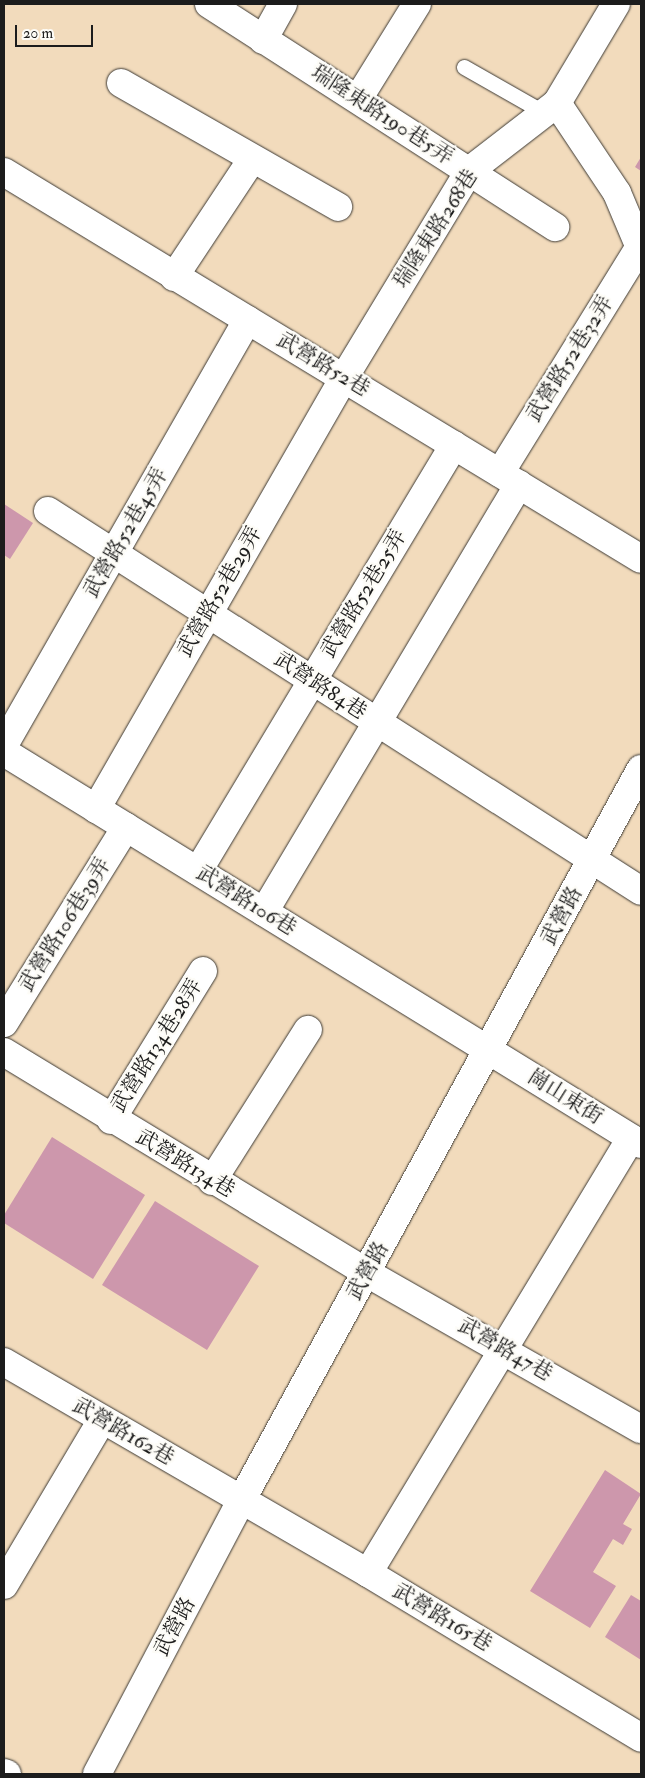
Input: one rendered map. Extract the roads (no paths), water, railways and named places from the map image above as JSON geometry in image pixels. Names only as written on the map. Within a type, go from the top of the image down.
[{"type":"street","name":"瑞隆東路190巷5弄","points":[[209,4],[555,227]]},
{"type":"street","points":[[263,40],[283,4]]},
{"type":"street","points":[[358,99],[417,4]]},
{"type":"street","name":"瑞隆東路268巷","points":[[344,376],[468,171],[551,108],[616,4]]},
{"type":"street","points":[[121,83],[338,207]]},
{"type":"street","points":[[551,108],[613,186],[641,248]]},
{"type":"street","points":[[174,277],[252,159]]},
{"type":"street","name":"武營路52巷","points":[[4,172],[174,277],[344,376],[641,560]]},
{"type":"street","name":"武營路52巷32弄","points":[[264,912],[376,722],[509,479],[641,248]]},
{"type":"street","name":"武營路52巷45弄","points":[[4,745],[115,554],[247,320]]},
{"type":"street","name":"武營路52巷29弄","points":[[96,809],[344,376]]},
{"type":"street","name":"武營路52巷25弄","points":[[198,871],[454,445]]},
{"type":"street","name":"武營路84巷","points":[[48,511],[641,891]]},
{"type":"street","name":"武營路106巷","points":[[4,752],[489,1050]]},
{"type":"street","name":"武營路","points":[[97,1774],[241,1501],[641,769]]},
{"type":"street","name":"武營路106巷39弄","points":[[4,1023],[126,828]]},
{"type":"street","name":"武營路134巷28弄","points":[[111,1120],[203,971]]},
{"type":"street","points":[[212,1181],[308,1030]]},
{"type":"street","name":"崗山東街","points":[[489,1050],[636,1141]]},
{"type":"street","name":"武營路134巷","points":[[4,1052],[111,1120],[367,1273]]},
{"type":"street","points":[[368,1574],[503,1348],[636,1141]]},
{"type":"street","name":"武營路47巷","points":[[367,1273],[503,1348],[641,1429]]},
{"type":"street","name":"武營路162巷","points":[[4,1362],[241,1501]]},
{"type":"street","points":[[4,1585],[102,1420]]},
{"type":"street","name":"武營路165巷","points":[[241,1501],[368,1574],[641,1738]]},
{"type":"lane","points":[[464,66],[551,108]]}]
